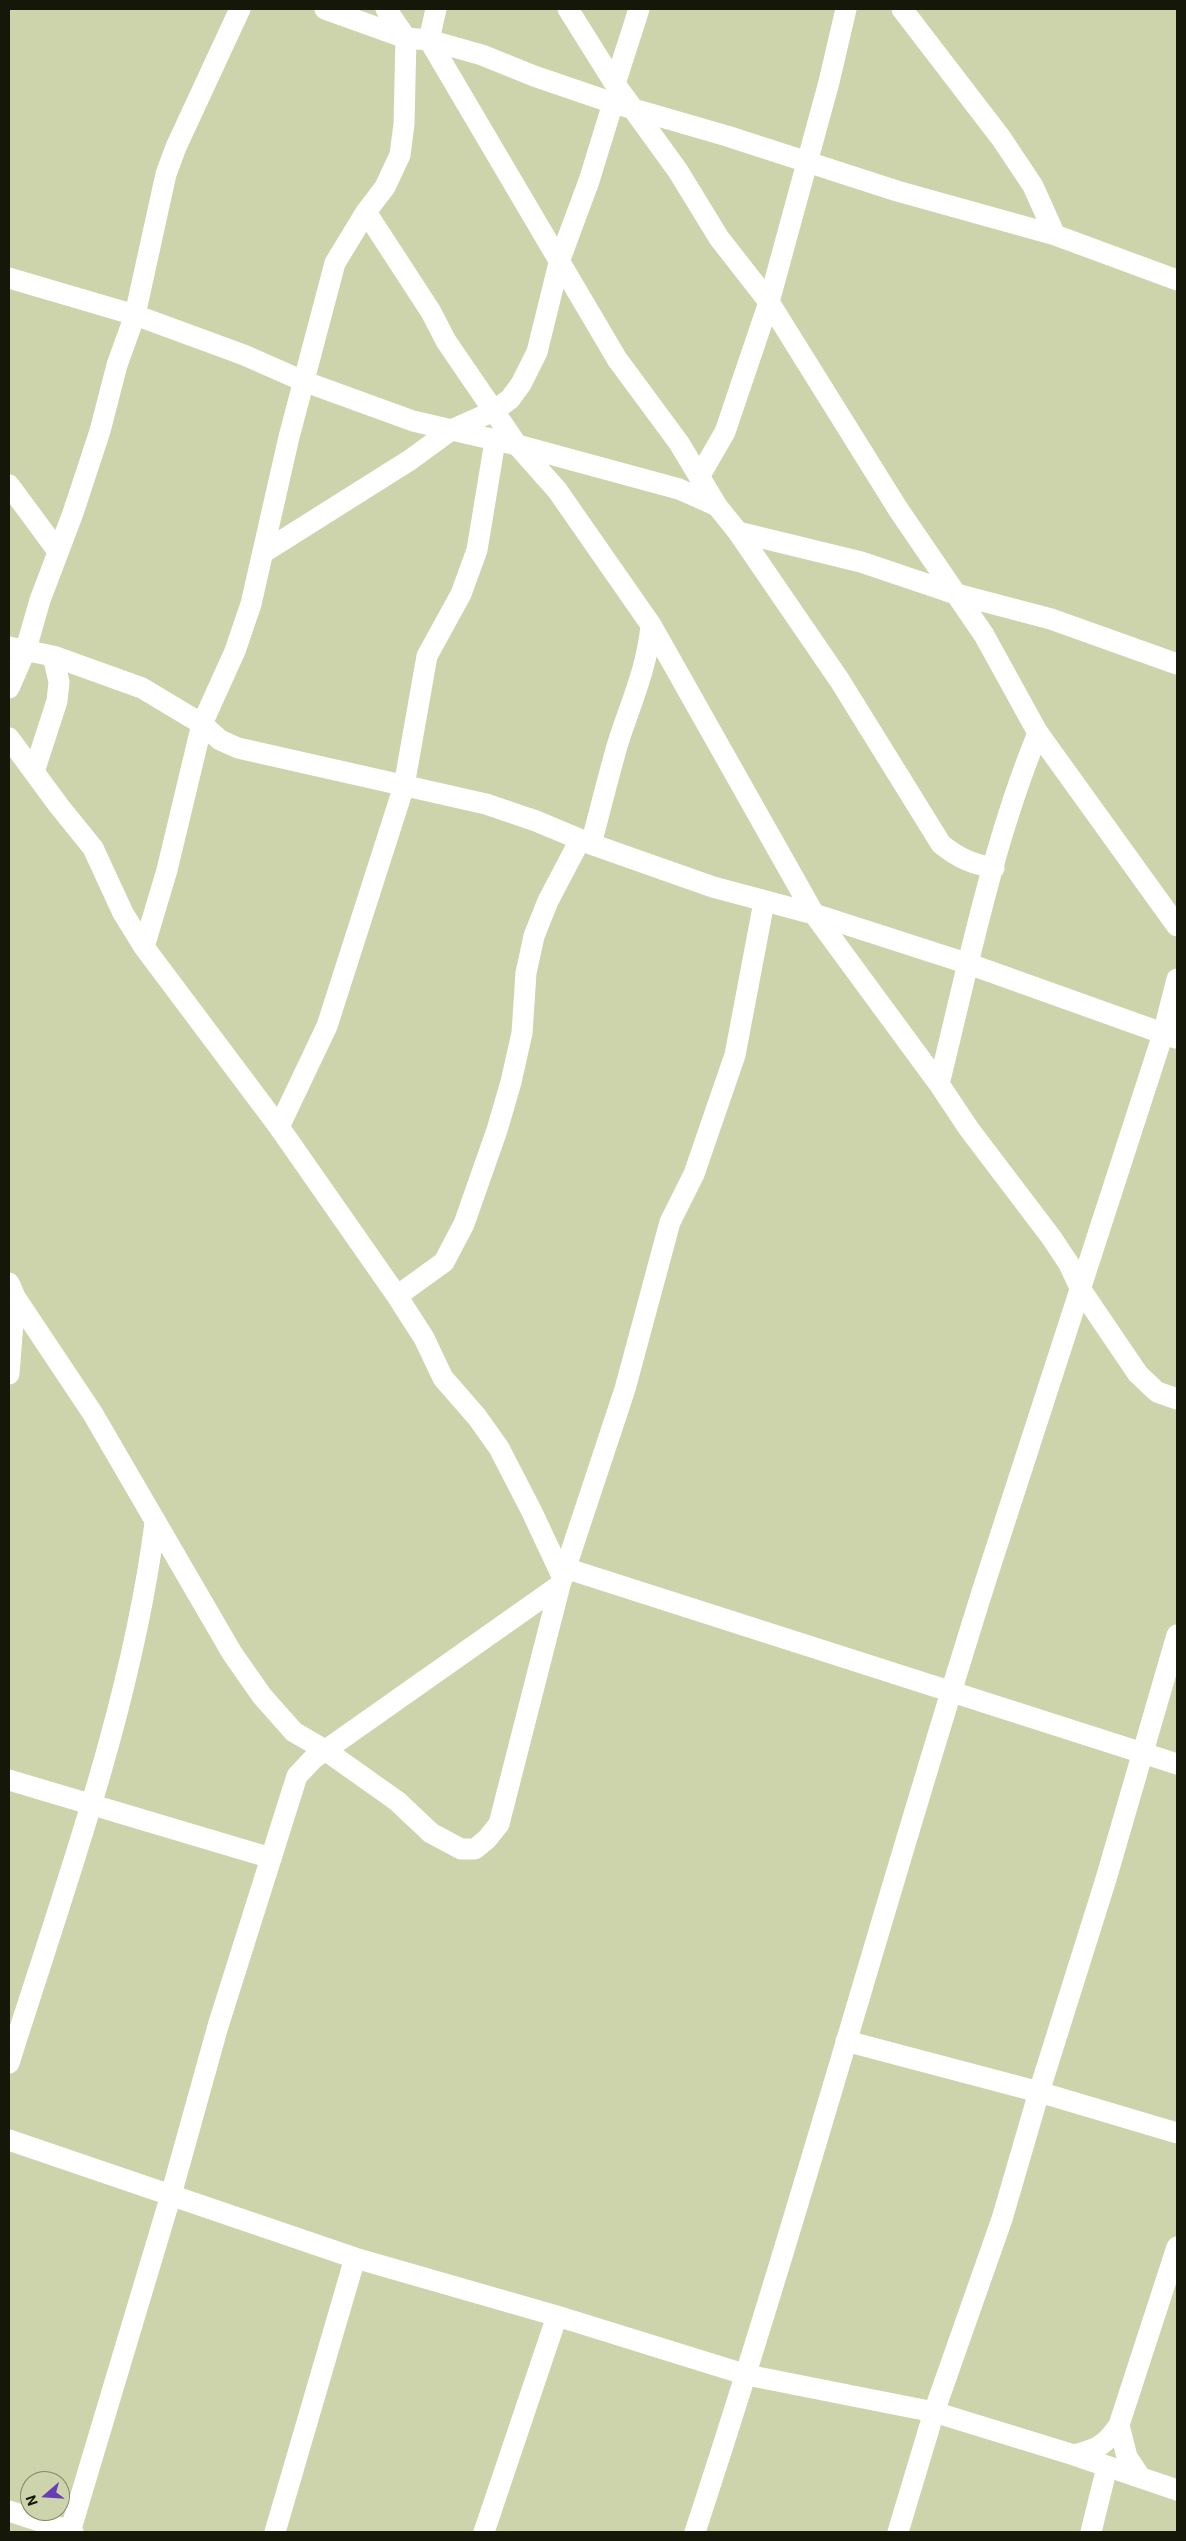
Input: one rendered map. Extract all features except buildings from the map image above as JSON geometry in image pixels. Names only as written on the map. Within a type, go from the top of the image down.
[{"type":"street","points":[[9,688],[17,648],[73,513],[97,440],[117,365],[135,315],[166,174],[176,147],[240,9]]},
{"type":"street","points":[[325,9],[406,38],[430,40],[482,56],[534,76],[614,93]]},
{"type":"street","points":[[144,947],[167,870],[202,724],[235,651],[252,604],[303,381],[335,263],[366,212],[385,187],[400,155],[404,124],[406,38],[386,9]]},
{"type":"street","points":[[436,9],[430,40],[617,359],[679,443],[716,506],[738,532],[766,577],[840,681],[940,844],[972,864],[994,868]]},
{"type":"street","points":[[568,9],[614,93],[634,109],[678,171],[719,238],[769,302],[898,509],[984,635],[1038,733],[1177,926]]},
{"type":"street","points":[[264,552],[394,470],[451,430],[494,411],[515,392],[537,352],[560,259],[589,181],[640,9]]},
{"type":"street","points":[[700,477],[725,432],[769,302],[830,82],[846,9]]},
{"type":"street","points":[[902,9],[1002,138],[1033,186],[1055,235]]},
{"type":"street","points":[[634,109],[896,191],[1055,235],[1177,280]]},
{"type":"street","points":[[366,212],[430,312],[446,341],[517,445],[557,490],[651,625],[814,914],[939,1084],[969,1130],[1051,1237],[1069,1264],[1081,1290],[1142,1380],[1157,1392],[1177,1399]]},
{"type":"street","points":[[9,278],[135,315],[244,355],[303,381],[413,421],[495,442],[517,445],[679,488],[716,506]]},
{"type":"street","points":[[279,1127],[327,1026],[404,786],[427,656],[461,594],[477,550],[495,442]]},
{"type":"street","points":[[9,485],[57,550]]},
{"type":"street","points":[[738,532],[861,562],[956,594],[1051,619],[1177,664]]},
{"type":"street","points":[[397,1296],[444,1262],[464,1224],[497,1130],[511,1082],[522,1033],[526,974],[534,936],[548,901],[585,842],[618,742],[640,684],[649,653],[651,625]]},
{"type":"street","points":[[17,648],[53,656],[142,688],[202,724],[220,740],[238,748],[486,804],[536,820],[585,842],[713,887],[814,914],[969,964],[1170,1036]]},
{"type":"street","points":[[34,772],[57,701],[59,682],[53,656]]},
{"type":"street","points":[[939,1084],[994,868],[1026,762],[1038,733]]},
{"type":"street","points":[[9,738],[93,848],[123,913],[144,947],[279,1127],[397,1296],[424,1338],[443,1378],[477,1417],[500,1448],[562,1577],[952,1693],[1177,1764]]},
{"type":"street","points":[[12,1290],[93,1414],[242,1669],[262,1696],[294,1732],[325,1750],[397,1801],[431,1833],[461,1848],[474,1849],[488,1839],[499,1824],[562,1577],[625,1389],[670,1222],[694,1174],[735,1056],[764,902]]},
{"type":"street","points":[[695,2532],[747,2375],[986,1581],[1081,1290],[1170,1036],[1177,979]]},
{"type":"street","points":[[9,1374],[12,1290]]},
{"type":"street","points":[[9,2064],[122,1700],[148,1574],[155,1523]]},
{"type":"street","points":[[9,2511],[71,2532],[171,2195],[218,2026],[297,1776],[304,1766],[325,1750],[562,1577]]},
{"type":"street","points":[[898,2532],[934,2412],[1002,2219],[1039,2092],[1106,1879],[1177,1635]]},
{"type":"street","points":[[294,1732],[297,1776]]},
{"type":"street","points":[[9,1780],[271,1858]]},
{"type":"street","points":[[846,2041],[1039,2092],[1177,2133]]},
{"type":"street","points":[[9,2140],[355,2258],[557,2316],[747,2375],[934,2412],[1074,2454],[1177,2490]]},
{"type":"street","points":[[1074,2454],[1095,2449],[1109,2440],[1119,2425],[1177,2247]]},
{"type":"street","points":[[276,2532],[355,2258]]},
{"type":"street","points":[[484,2532],[557,2316]]},
{"type":"street","points":[[1119,2425],[1127,2458],[1141,2478]]},
{"type":"street","points":[[1091,2532],[1108,2467]]}]
